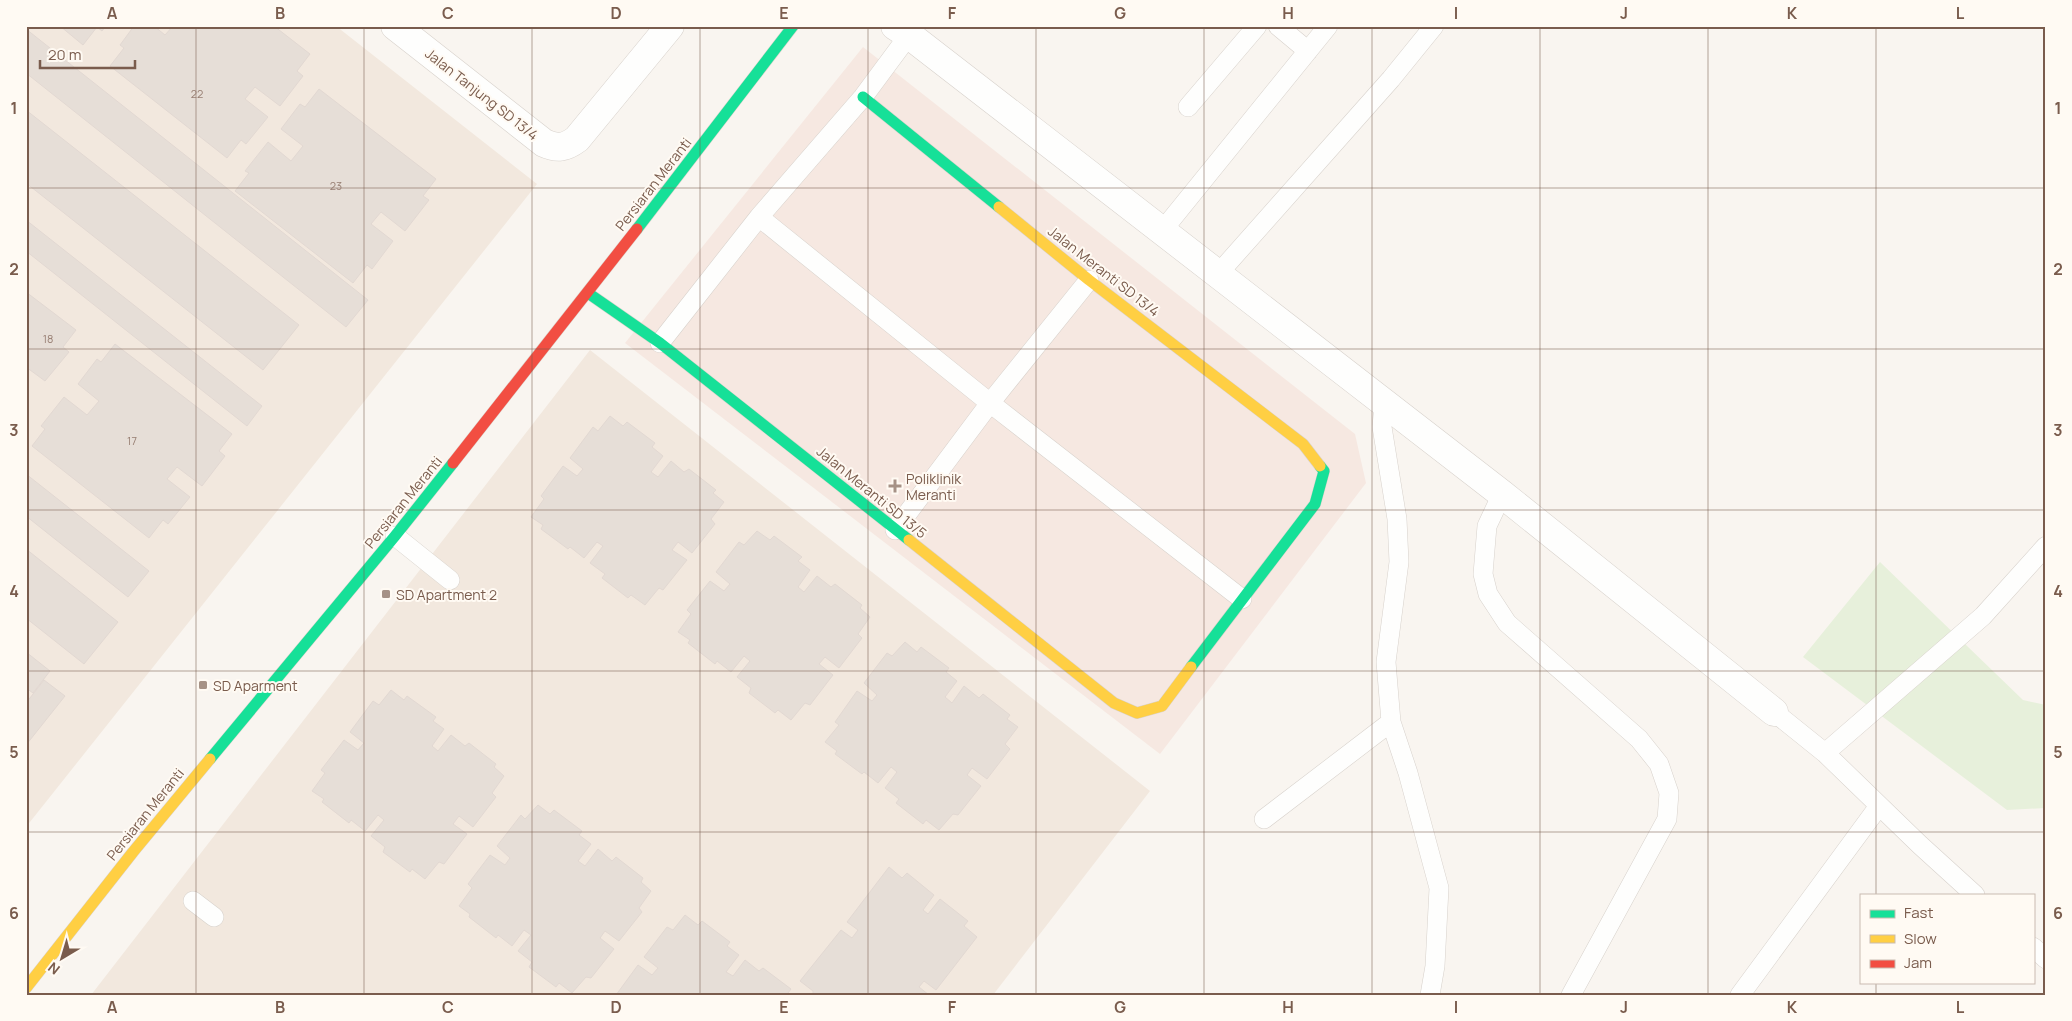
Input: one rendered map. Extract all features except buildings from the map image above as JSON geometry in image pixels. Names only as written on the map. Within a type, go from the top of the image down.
[{"type":"street","name":"Jalan Tanjung SD 13/4","points":[[395,26],[544,143],[561,148],[570,145],[577,139],[670,26]]},
{"type":"street","name":"Persiaran Meranti","points":[[26,988],[133,852],[394,536],[588,293],[793,26]]},
{"type":"street","points":[[902,31],[1502,494],[1774,712]]},
{"type":"street","name":"Jalan Meranti SD 13/4","points":[[863,97],[1089,280],[1303,444],[1324,471],[1315,504],[1242,599]]},
{"type":"street","name":"Jalan Meranti SD 13/5","points":[[588,293],[660,342],[1114,704],[1137,714],[1162,706],[1242,599]]},
{"type":"lane","points":[[1188,107],[1257,26]]},
{"type":"lane","points":[[1278,26],[1308,52]]},
{"type":"lane","points":[[1162,231],[1328,26]]},
{"type":"lane","points":[[1218,274],[1391,79],[1434,26]]},
{"type":"lane","points":[[660,342],[759,217],[863,97],[902,31]]},
{"type":"lane","points":[[759,217],[990,403],[1242,599]]},
{"type":"lane","points":[[895,530],[990,403],[1089,280]]},
{"type":"lane","points":[[1384,402],[1382,427],[1397,519],[1399,562],[1386,662],[1391,722],[1408,773],[1438,888],[1435,966],[1430,995]]},
{"type":"lane","points":[[1502,494],[1487,526],[1483,574],[1488,594],[1507,623],[1639,739],[1658,764],[1669,794],[1667,819],[1571,995]]},
{"type":"lane","points":[[394,536],[450,580]]},
{"type":"lane","points":[[1825,753],[1983,616],[2046,546]]},
{"type":"lane","points":[[1774,712],[1825,753],[1974,894]]},
{"type":"lane","points":[[1264,819],[1391,722]]},
{"type":"lane","points":[[1740,995],[1879,806]]},
{"type":"lane","points":[[194,901],[214,917]]},
{"type":"lane","points":[[2034,948],[2046,959]]},
{"type":"shaded area","points":[[26,26],[336,26],[537,184],[26,827]]},
{"type":"shaded area","points":[[863,47],[1355,434],[1366,483],[1160,754],[625,343]]},
{"type":"shaded area","points":[[590,350],[1150,791],[993,995],[91,995]]},
{"type":"green space","points":[[1880,562],[2023,700],[2046,705],[2046,808],[2007,810],[1803,657]]},
{"type":"traffic: fast","points":[[637,229],[793,26]]},
{"type":"traffic: fast","points":[[863,97],[999,207]]},
{"type":"traffic: fast","points":[[588,293],[660,343],[909,540]]},
{"type":"traffic: fast","points":[[210,759],[453,463]]},
{"type":"traffic: fast","points":[[1191,667],[1315,504],[1324,471],[1320,466]]},
{"type":"traffic: slow","points":[[999,207],[1089,280],[1303,444],[1320,466]]},
{"type":"traffic: slow","points":[[909,540],[1114,703],[1137,713],[1162,706],[1191,667]]},
{"type":"traffic: slow","points":[[26,988],[133,852],[210,759]]},
{"type":"traffic: jam","points":[[453,463],[637,229]]},
{"type":"place","name":"Poliklinik Meranti","points":[[895,486]]},
{"type":"place","name":"SD Apartment 2","points":[[386,594]]},
{"type":"place","name":"SD Aparment","points":[[203,685]]}]
